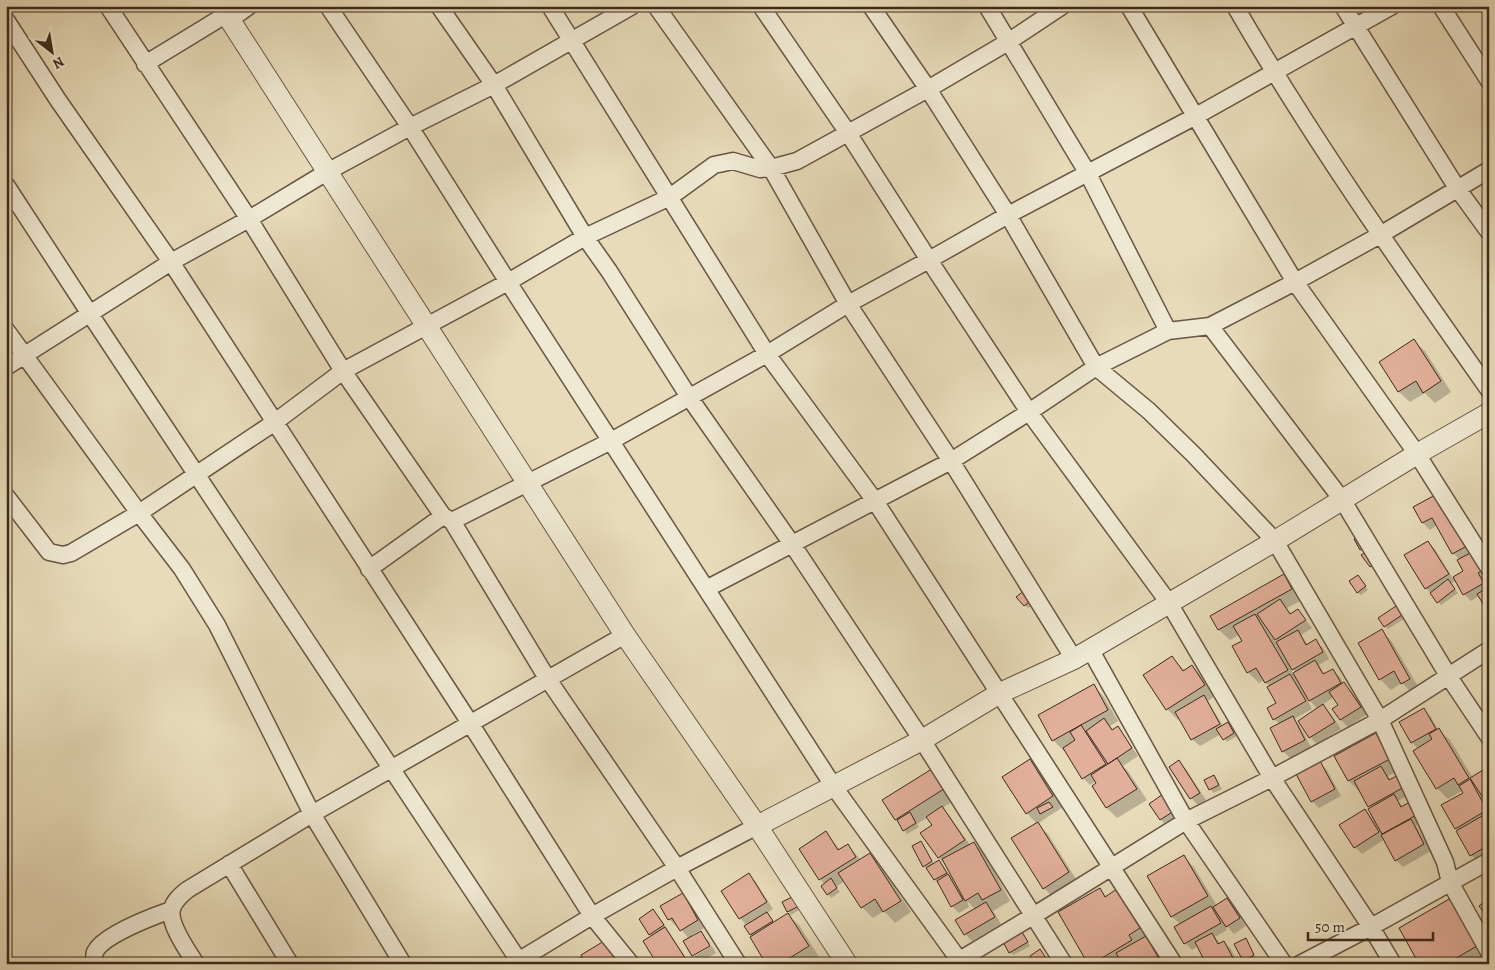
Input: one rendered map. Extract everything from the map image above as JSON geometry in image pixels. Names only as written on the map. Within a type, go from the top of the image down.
[{"type":"street","points":[[108,6],[249,219],[344,371],[448,519],[548,678],[677,868],[738,964]]},
{"type":"street","points":[[145,64],[226,13],[249,6]]},
{"type":"street","points":[[328,6],[410,127],[834,787],[958,962],[1186,821],[1272,778],[1380,720],[1489,650]]},
{"type":"street","points":[[439,6],[494,85],[585,237],[609,270],[689,397],[792,544],[922,740],[1064,964]]},
{"type":"street","points":[[550,6],[768,354],[874,501],[1174,964]]},
{"type":"street","points":[[6,367],[171,262],[249,219],[327,172],[410,127],[494,85],[632,6]]},
{"type":"street","points":[[656,6],[771,168],[848,304],[951,461],[1082,654],[1186,821],[1284,964]]},
{"type":"street","points":[[761,6],[848,133],[1029,412],[1169,603],[1272,778],[1371,927],[1393,964]]},
{"type":"street","points":[[871,6],[928,90],[1008,215],[1096,367],[1149,411],[1188,449],[1274,541],[1380,720],[1445,862],[1450,882],[1489,952]]},
{"type":"street","points":[[987,6],[1087,172],[1168,331]]},
{"type":"street","points":[[6,496],[49,552],[63,555],[84,547],[139,513],[275,422],[344,371],[508,282],[585,237],[670,197],[714,165],[733,161],[760,169],[797,161],[928,90],[1008,42],[1062,6]]},
{"type":"street","points":[[1128,6],[1295,282],[1417,454],[1489,568]]},
{"type":"street","points":[[1235,6],[1273,72],[1380,235],[1489,390]]},
{"type":"street","points":[[1344,6],[1457,188],[1489,232]]},
{"type":"street","points":[[369,569],[448,519],[529,483],[611,441],[768,354],[848,304],[1087,172],[1196,116],[1392,6]]},
{"type":"street","points":[[1441,6],[1489,81]]},
{"type":"street","points":[[226,13],[625,635],[757,826],[847,964]]},
{"type":"street","points":[[6,20],[58,100],[171,262],[470,723],[592,916],[631,964]]},
{"type":"street","points":[[706,589],[951,461],[1096,367],[1168,331],[1210,326],[1380,235],[1489,170]]},
{"type":"street","points":[[6,185],[518,963],[592,916],[677,868],[922,740],[1000,693],[1082,654],[1489,413]]},
{"type":"street","points":[[1210,326],[1343,500],[1449,676],[1489,737]]},
{"type":"street","points":[[6,330],[182,569],[217,625],[312,814],[403,964]]},
{"type":"street","points":[[196,964],[175,930],[171,910],[177,899],[187,890],[312,814],[625,635]]},
{"type":"street","points":[[1300,964],[1489,861]]},
{"type":"street","points":[[229,864],[290,964]]},
{"type":"street","points":[[94,964],[95,952],[104,942],[142,920],[171,910]]},
{"type":"building","points":[[1414,339],[1441,381],[1423,393],[1416,381],[1398,392],[1379,362]]},
{"type":"building","points":[[1437,494],[1467,546],[1452,554],[1432,518],[1422,523],[1413,507]]},
{"type":"building","points":[[1362,534],[1369,546],[1360,550],[1354,539]]},
{"type":"building","points":[[1428,541],[1449,574],[1425,589],[1404,555]]},
{"type":"building","points":[[1370,549],[1379,561],[1370,567],[1361,555]]},
{"type":"building","points":[[1474,551],[1485,569],[1478,573],[1484,583],[1463,595],[1453,577],[1463,571],[1457,560]]},
{"type":"building","points":[[1284,574],[1292,589],[1218,630],[1210,616]]},
{"type":"building","points":[[1358,575],[1366,586],[1357,593],[1349,581]]},
{"type":"building","points":[[1448,579],[1455,589],[1437,603],[1430,593]]},
{"type":"building","points":[[1489,587],[1489,611],[1488,612],[1477,594]]},
{"type":"building","points":[[1025,590],[1033,599],[1024,606],[1016,597]]},
{"type":"building","points":[[1280,599],[1290,614],[1298,609],[1306,620],[1275,640],[1257,614]]},
{"type":"building","points":[[1396,606],[1402,615],[1384,627],[1378,618]]},
{"type":"building","points":[[1255,614],[1288,670],[1265,683],[1256,668],[1247,673],[1232,646],[1242,641],[1233,626]]},
{"type":"building","points":[[1382,629],[1410,679],[1401,684],[1394,671],[1379,680],[1358,643]]},
{"type":"building","points":[[1298,630],[1306,645],[1316,639],[1323,652],[1292,670],[1276,642]]},
{"type":"building","points":[[1172,656],[1183,671],[1192,665],[1205,685],[1166,710],[1143,675]]},
{"type":"building","points":[[1315,660],[1323,674],[1333,669],[1341,683],[1309,701],[1293,673]]},
{"type":"building","points":[[1290,674],[1306,701],[1273,720],[1267,708],[1276,703],[1267,687]]},
{"type":"building","points":[[1344,682],[1361,707],[1340,720],[1332,709],[1338,705],[1329,692]]},
{"type":"building","points":[[1094,684],[1108,710],[1052,741],[1038,715]]},
{"type":"building","points":[[1204,695],[1220,724],[1191,740],[1175,712]]},
{"type":"building","points":[[1323,704],[1335,722],[1309,738],[1298,721]]},
{"type":"building","points":[[1424,708],[1436,729],[1411,743],[1399,722]]},
{"type":"building","points":[[1293,716],[1305,740],[1282,752],[1270,728]]},
{"type":"building","points":[[1104,718],[1112,730],[1118,726],[1132,748],[1108,764],[1086,731]]},
{"type":"building","points":[[1228,722],[1234,733],[1223,740],[1216,729]]},
{"type":"building","points":[[1081,725],[1106,764],[1082,779],[1063,748],[1075,740],[1070,732]]},
{"type":"building","points":[[1439,728],[1469,778],[1458,785],[1454,778],[1436,789],[1413,751],[1432,739],[1429,734]]},
{"type":"building","points":[[1376,733],[1390,759],[1348,781],[1334,756]]},
{"type":"building","points":[[1117,758],[1137,789],[1106,808],[1092,786],[1096,783],[1091,775]]},
{"type":"building","points":[[1030,759],[1053,796],[1026,814],[1002,777]]},
{"type":"building","points":[[1179,760],[1200,793],[1190,799],[1169,767]]},
{"type":"building","points":[[1320,761],[1335,789],[1311,802],[1296,774]]},
{"type":"building","points":[[1381,766],[1389,780],[1400,774],[1406,786],[1368,807],[1354,781]]},
{"type":"building","points":[[935,767],[947,787],[895,820],[882,800]]},
{"type":"building","points":[[1483,770],[1487,776],[1489,774],[1489,800],[1486,802],[1470,778]]},
{"type":"building","points":[[1214,775],[1219,785],[1209,790],[1204,780]]},
{"type":"building","points":[[1470,779],[1487,810],[1455,829],[1441,805],[1463,793],[1459,786]]},
{"type":"building","points":[[1163,794],[1174,811],[1160,820],[1149,804]]},
{"type":"building","points":[[1394,794],[1401,807],[1413,800],[1420,813],[1382,834],[1368,809]]},
{"type":"building","points":[[1049,802],[1053,807],[1040,814],[1037,808]]},
{"type":"building","points":[[942,806],[965,840],[938,858],[920,833],[932,825],[926,817]]},
{"type":"building","points":[[1365,809],[1379,832],[1354,848],[1339,825]]},
{"type":"building","points":[[910,812],[916,823],[903,831],[897,820]]},
{"type":"building","points":[[1489,812],[1489,845],[1470,856],[1456,831]]},
{"type":"building","points":[[1411,819],[1424,844],[1395,861],[1381,835]]},
{"type":"building","points":[[1038,822],[1069,872],[1043,889],[1011,838]]},
{"type":"building","points":[[826,831],[838,850],[848,844],[856,857],[819,880],[799,849]]},
{"type":"building","points":[[921,841],[932,861],[923,867],[912,846]]},
{"type":"building","points":[[974,842],[1001,890],[982,900],[978,893],[965,901],[942,859]]},
{"type":"building","points":[[870,853],[901,901],[883,912],[875,899],[861,908],[838,873]]},
{"type":"building","points":[[1184,855],[1208,896],[1171,917],[1147,876]]},
{"type":"building","points":[[939,860],[947,873],[934,880],[926,868]]},
{"type":"building","points":[[749,873],[767,902],[739,919],[721,891]]},
{"type":"building","points":[[948,874],[963,900],[951,907],[937,881]]},
{"type":"building","points":[[831,878],[837,888],[827,895],[821,886]]},
{"type":"building","points":[[1100,888],[1105,897],[1117,889],[1140,928],[1129,935],[1132,940],[1092,964],[1088,964],[1058,912]]},
{"type":"building","points":[[683,893],[698,920],[680,931],[672,918],[668,920],[660,906]]},
{"type":"building","points":[[794,896],[799,906],[787,912],[782,902]]},
{"type":"building","points":[[1227,898],[1240,918],[1226,927],[1213,907]]},
{"type":"building","points":[[1451,898],[1477,946],[1446,964],[1419,964],[1399,928]]},
{"type":"building","points":[[1489,899],[1489,918],[1488,918],[1479,906]]},
{"type":"building","points":[[986,902],[995,917],[964,935],[955,920]]},
{"type":"building","points":[[1211,906],[1221,923],[1184,944],[1174,927]]},
{"type":"building","points":[[653,909],[664,925],[649,935],[639,919]]},
{"type":"building","points":[[767,912],[773,921],[750,935],[744,926]]},
{"type":"building","points":[[788,913],[809,946],[780,964],[766,964],[750,937]]},
{"type":"building","points":[[665,927],[687,961],[683,964],[657,964],[643,941]]},
{"type":"building","points":[[701,931],[710,946],[692,956],[683,941]]},
{"type":"building","points":[[1022,932],[1028,942],[1009,953],[1003,942]]},
{"type":"building","points":[[1212,933],[1218,944],[1224,941],[1236,964],[1206,964],[1195,942]]},
{"type":"building","points":[[1146,936],[1159,959],[1150,964],[1122,964],[1116,953]]},
{"type":"building","points":[[609,938],[626,964],[587,964],[581,955]]},
{"type":"building","points":[[1246,938],[1254,955],[1243,961],[1234,944]]},
{"type":"building","points":[[1040,949],[1050,964],[1035,964],[1030,956]]},
{"type":"building","points":[[581,957],[585,964],[569,964]]},
{"type":"building","points":[[1025,958],[1028,964],[1014,964]]},
{"type":"building","points":[[1485,958],[1488,964],[1476,964]]},
{"type":"building","points":[[1466,959],[1469,964],[1458,964]]}]
